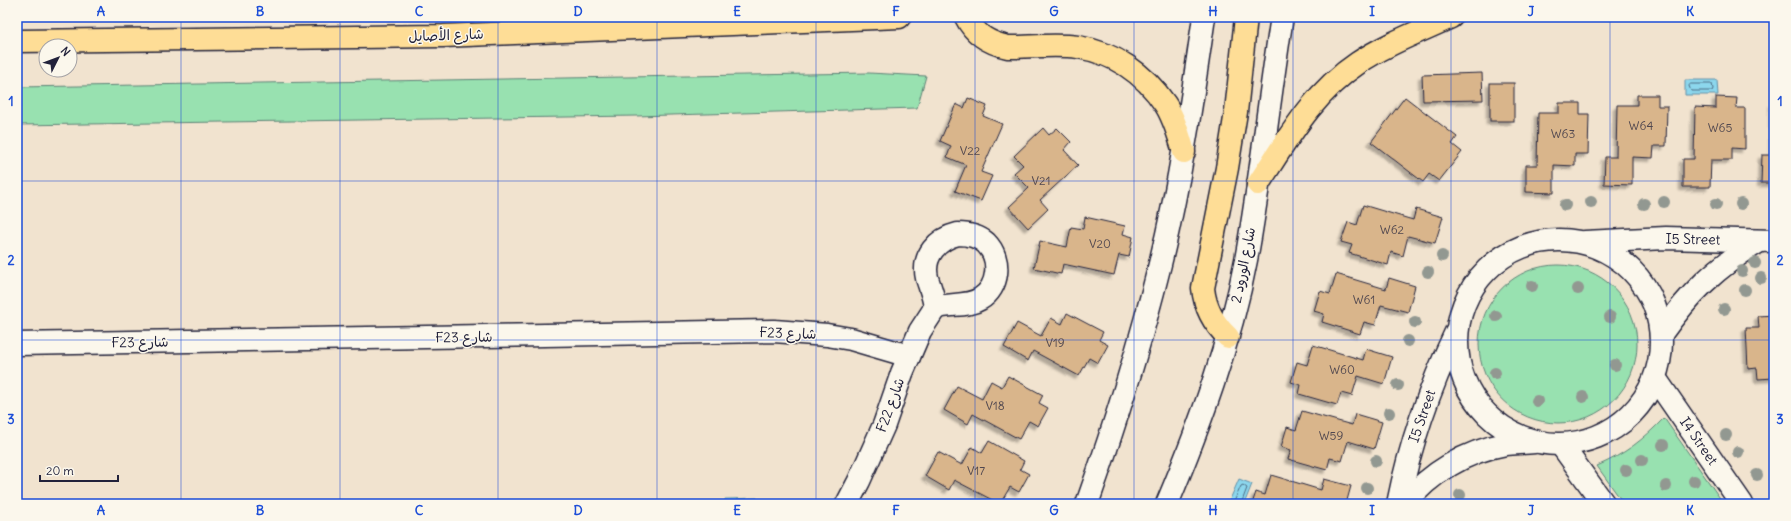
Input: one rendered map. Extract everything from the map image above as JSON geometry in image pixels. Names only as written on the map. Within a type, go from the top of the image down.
[{"type":"main road","name":"شارع الأصايل","points":[[17,41],[443,36],[734,20],[899,17]]},
{"type":"main road","points":[[966,17],[977,34],[997,45],[1008,47],[1077,47],[1105,54],[1130,66],[1144,78],[1165,104],[1176,127],[1184,152]]},
{"type":"main road","points":[[1228,337],[1213,320],[1204,299],[1203,288],[1227,168],[1236,112],[1246,17]]},
{"type":"main road","points":[[1258,184],[1296,126],[1314,102],[1335,81],[1359,62],[1451,17]]},
{"type":"street","points":[[1088,504],[1125,394],[1161,263],[1184,152],[1204,17]]},
{"type":"street","name":"شارع الورود 2","points":[[1167,504],[1206,408],[1228,337],[1246,260],[1282,17]]},
{"type":"street","name":"I5 Street","points":[[1579,242],[1666,238],[1766,241]]},
{"type":"street","points":[[1405,504],[1413,494],[1433,476],[1455,462],[1480,451],[1506,444],[1534,442],[1562,446],[1589,440],[1611,431],[1630,417],[1644,399],[1655,378],[1661,349],[1661,334],[1655,308],[1643,285],[1626,265],[1604,251],[1579,242],[1555,240],[1531,244],[1509,253],[1489,267],[1473,286],[1462,307],[1457,331],[1460,368],[1475,401],[1501,426],[1534,442]]},
{"type":"street","name":"I5 Street","points":[[1661,334],[1679,308],[1722,266],[1766,241]]},
{"type":"street","name":"F22 شارع","points":[[847,504],[884,425],[909,356],[920,331],[935,308]]},
{"type":"street","name":"I5 Street","points":[[1398,504],[1410,449],[1431,387],[1457,331]]},
{"type":"street","name":"F23 شارع","points":[[17,344],[774,332],[827,335],[851,339],[909,356]]},
{"type":"street","name":"I4 Street","points":[[1655,378],[1742,504]]},
{"type":"street","points":[[1562,446],[1604,504]]},
{"type":"green space","points":[[869,73],[926,76],[917,108],[636,116],[17,125],[17,87]]},
{"type":"green space","points":[[1550,265],[1566,265],[1581,268],[1595,274],[1614,288],[1624,300],[1634,321],[1637,344],[1634,367],[1624,388],[1614,400],[1602,410],[1581,420],[1566,423],[1550,423],[1535,420],[1514,410],[1502,400],[1492,388],[1482,367],[1479,352],[1479,336],[1482,321],[1492,300],[1502,288],[1514,278],[1535,268]]},
{"type":"green space","points":[[1664,418],[1724,504],[1624,504],[1597,466],[1616,457],[1633,446]]},
{"type":"water","points":[[1685,80],[1717,80],[1718,95],[1685,95]]},
{"type":"water","points":[[1239,479],[1252,484],[1244,504],[1228,504]]},
{"type":"water","points":[[757,498],[757,504],[725,504],[725,499]]},
{"type":"building","points":[[1482,73],[1483,100],[1423,101],[1422,75]]},
{"type":"building","points":[[1490,83],[1514,83],[1514,121],[1490,121]]},
{"type":"building","points":[[1637,95],[1658,95],[1658,106],[1667,106],[1666,146],[1654,146],[1653,158],[1632,157],[1632,185],[1604,184],[1605,157],[1616,157],[1617,105],[1637,105]]},
{"type":"building","points":[[1405,97],[1457,137],[1452,144],[1462,152],[1439,181],[1429,174],[1423,182],[1371,142]]},
{"type":"building","points":[[1716,97],[1737,98],[1736,108],[1745,108],[1745,149],[1732,148],[1732,160],[1711,160],[1710,187],[1683,187],[1683,159],[1694,159],[1695,107],[1716,108]]},
{"type":"building","points":[[968,98],[987,106],[983,116],[1002,124],[981,172],[992,176],[981,201],[955,191],[966,165],[947,157],[951,146],[940,141],[956,104],[964,108]]},
{"type":"building","points":[[1559,103],[1580,103],[1580,114],[1589,114],[1588,154],[1575,154],[1575,166],[1554,165],[1554,193],[1526,192],[1526,165],[1537,165],[1538,113],[1559,113]]},
{"type":"building","points":[[1773,103],[1774,183],[1761,183],[1762,155],[1773,155]]},
{"type":"building","points":[[1043,128],[1049,135],[1057,128],[1071,142],[1064,150],[1078,165],[1040,200],[1048,209],[1028,228],[1009,207],[1029,188],[1014,173],[1023,165],[1014,156]]},
{"type":"building","points":[[1363,205],[1413,220],[1416,209],[1443,217],[1435,243],[1408,236],[1403,256],[1391,252],[1388,265],[1349,253],[1352,245],[1341,242],[1348,222],[1357,225]]},
{"type":"building","points":[[1085,217],[1125,226],[1123,234],[1133,237],[1129,257],[1119,255],[1114,275],[1063,264],[1061,274],[1034,268],[1040,241],[1067,247],[1071,227],[1083,229]]},
{"type":"building","points":[[1336,274],[1386,289],[1389,278],[1415,286],[1408,312],[1381,305],[1375,325],[1364,322],[1360,334],[1322,322],[1324,314],[1314,311],[1320,291],[1330,294]]},
{"type":"building","points":[[1067,313],[1103,332],[1099,340],[1108,345],[1098,363],[1089,358],[1079,376],[1033,351],[1028,361],[1004,347],[1017,323],[1041,336],[1051,318],[1062,324]]},
{"type":"building","points":[[1774,315],[1774,378],[1758,379],[1757,368],[1748,369],[1746,328],[1759,328],[1758,316]]},
{"type":"building","points":[[1313,345],[1363,360],[1366,349],[1392,357],[1384,384],[1358,376],[1352,396],[1341,393],[1337,405],[1299,394],[1301,385],[1291,382],[1297,362],[1307,365]]},
{"type":"building","points":[[1008,376],[1043,395],[1039,403],[1048,408],[1038,426],[1029,421],[1019,439],[973,414],[968,424],[944,410],[957,386],[982,399],[991,381],[1002,387]]},
{"type":"building","points":[[1302,411],[1352,425],[1355,414],[1382,422],[1374,449],[1348,441],[1342,461],[1330,458],[1327,470],[1288,459],[1291,450],[1281,447],[1287,427],[1296,430]]},
{"type":"building","points":[[989,441],[1024,461],[1020,469],[1029,474],[1019,492],[1010,487],[1000,504],[954,480],[949,490],[925,476],[938,452],[962,465],[972,447],[982,453]]},
{"type":"building","points":[[1271,475],[1321,490],[1324,479],[1351,486],[1346,504],[1252,504],[1256,492],[1265,495]]}]
